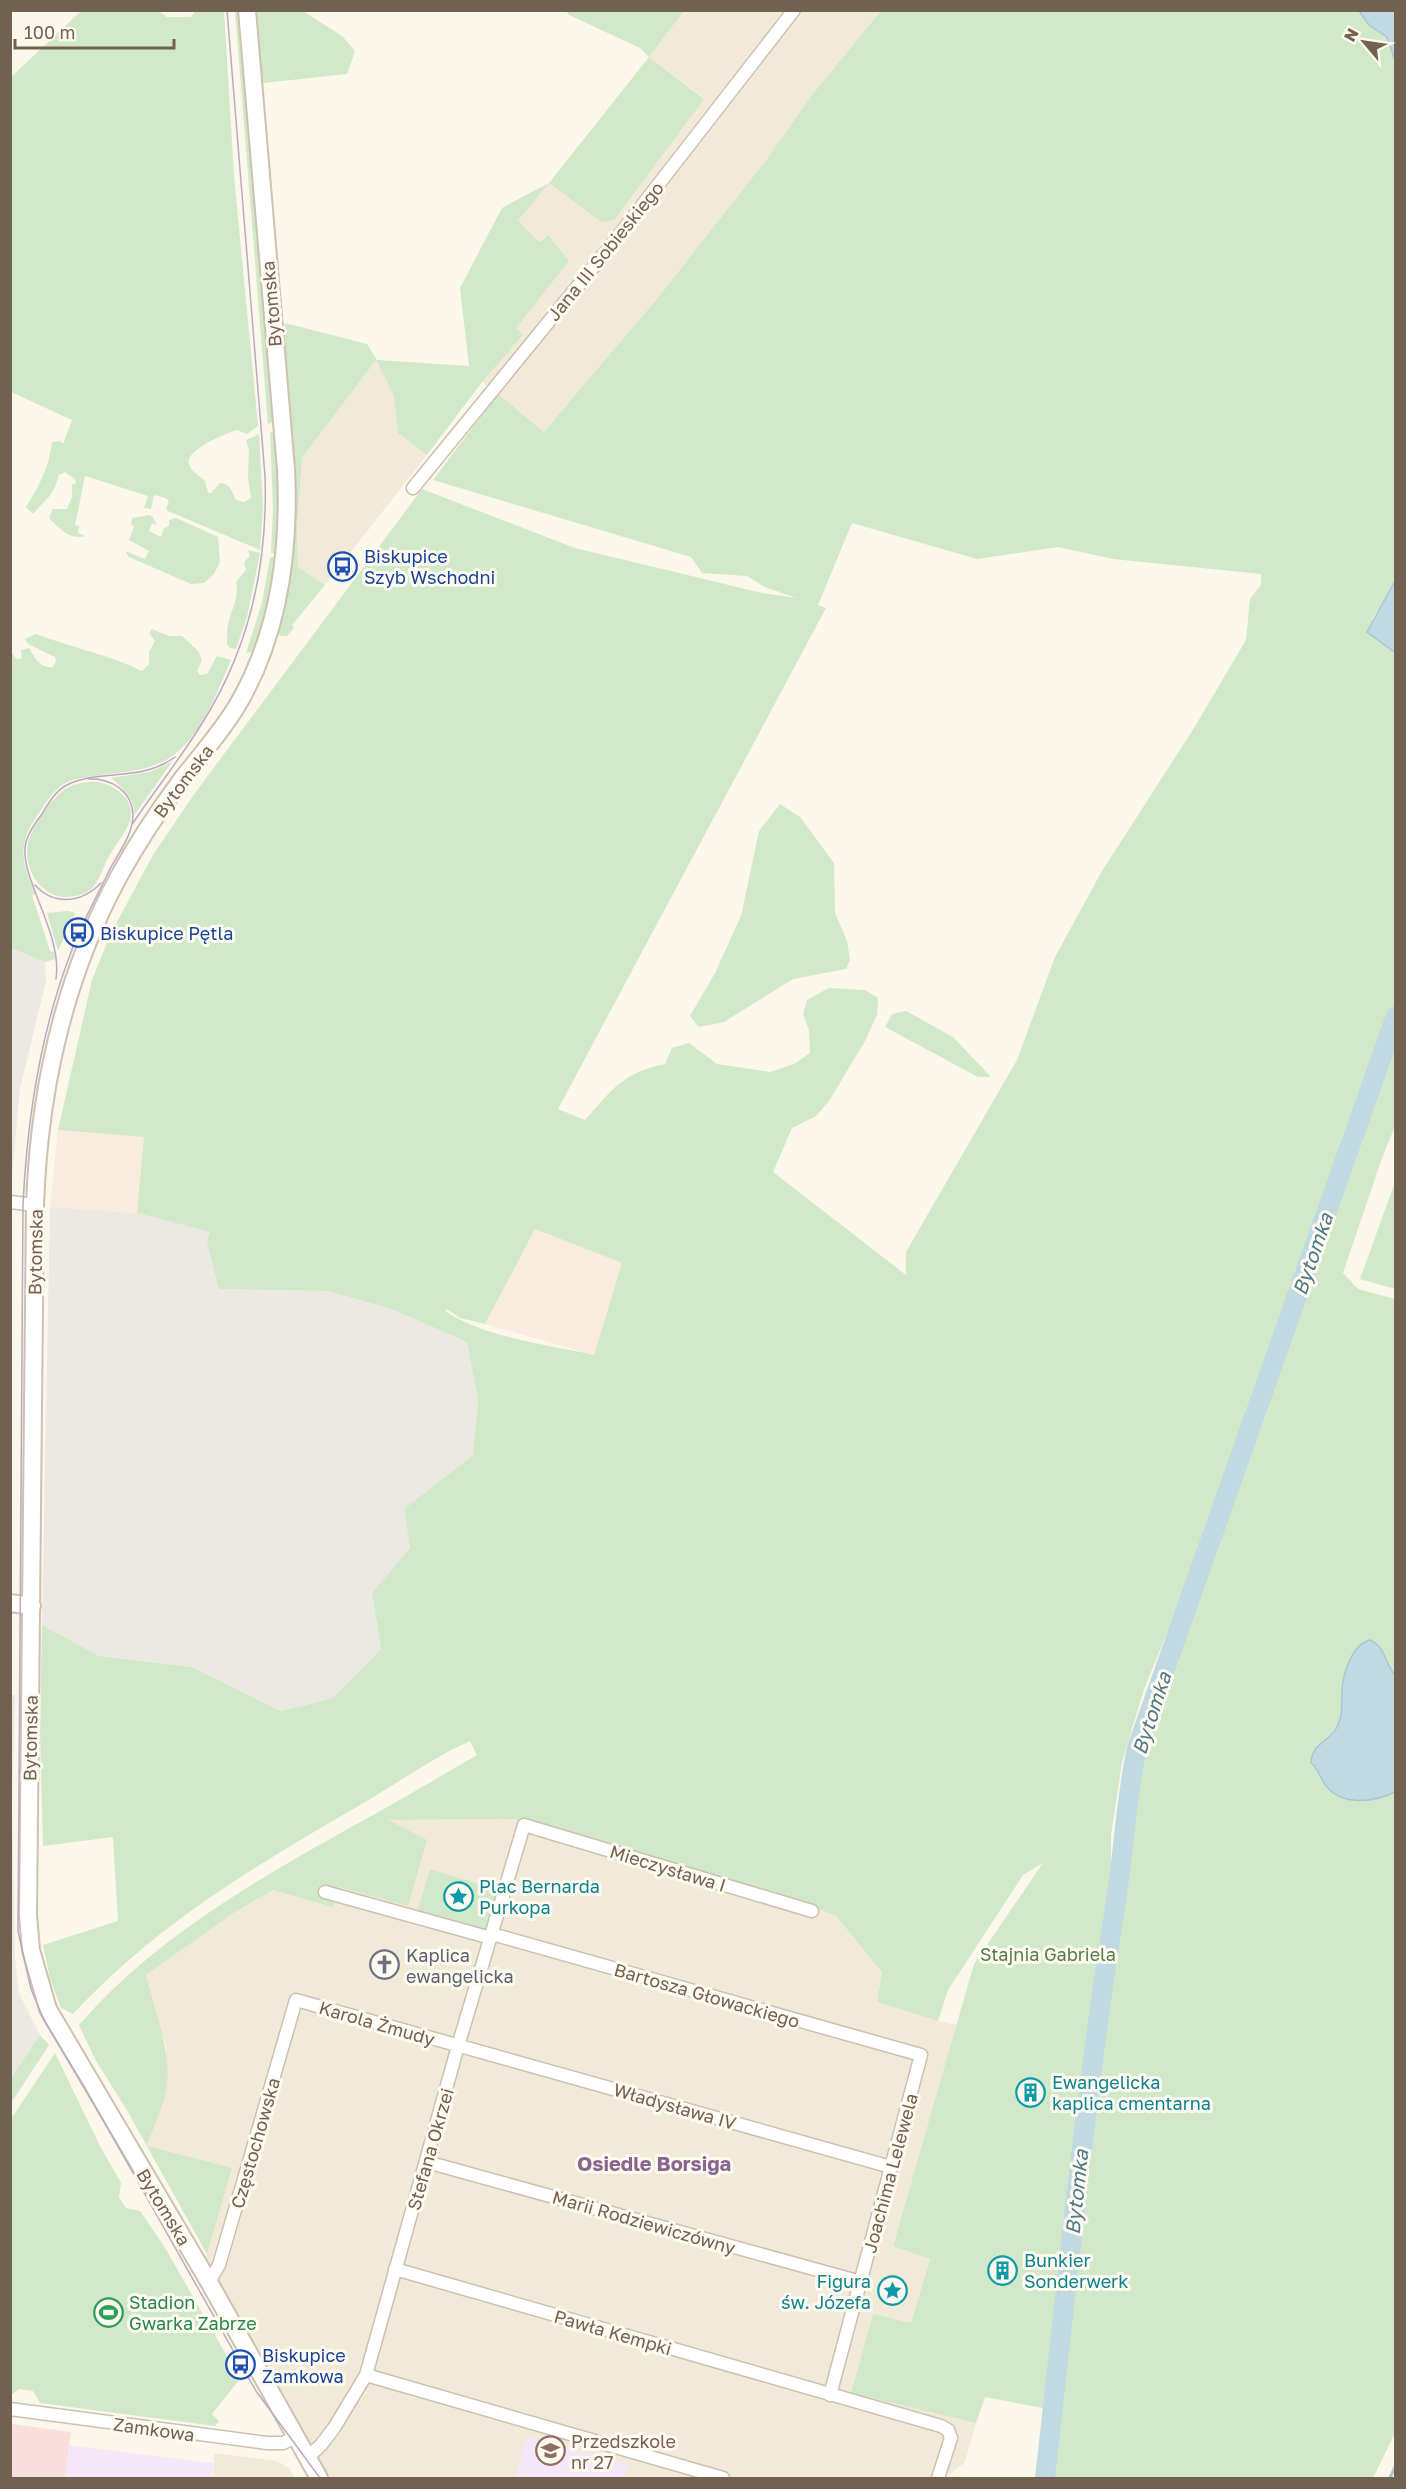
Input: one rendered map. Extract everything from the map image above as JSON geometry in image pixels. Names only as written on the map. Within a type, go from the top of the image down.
[{"type":"street","name":"Bytomska","points":[[247,10],[286,469],[287,514],[282,576],[272,621],[247,687],[230,718],[167,799],[111,891],[84,953],[63,1016],[47,1082],[39,1138],[35,1205],[28,1915],[31,1950],[48,2009],[209,2282],[319,2478]]},
{"type":"street","name":"Jana III Sobieskiego","points":[[413,488],[606,252],[794,10]]},
{"type":"street","points":[[10,1202],[35,1205]]},
{"type":"street","points":[[10,1603],[32,1606]]},
{"type":"street","name":"Mieczysława I","points":[[524,1825],[812,1911]]},
{"type":"street","name":"Stefana Okrzei","points":[[307,2458],[334,2428],[366,2375],[458,2046],[524,1825]]},
{"type":"street","points":[[325,1892],[492,1936]]},
{"type":"street","name":"Bartosza Głowackiego","points":[[492,1936],[921,2055]]},
{"type":"street","name":"Karola Żmudy","points":[[296,2000],[458,2046]]},
{"type":"street","name":"Częstochowska","points":[[209,2282],[219,2265],[296,2000]]},
{"type":"street","name":"Władysława IV","points":[[458,2046],[891,2167]]},
{"type":"street","name":"Joachima Lelewela","points":[[830,2395],[921,2055]]},
{"type":"street","name":"Marii Rodziewiczówny","points":[[427,2162],[861,2282]]},
{"type":"street","name":"Pawła Kempki","points":[[395,2270],[941,2426],[948,2430],[951,2438],[938,2478]]},
{"type":"street","points":[[366,2375],[723,2478]]},
{"type":"street","name":"Zamkowa","points":[[10,2409],[267,2443],[283,2443],[296,2437]]},
{"type":"shaded area","points":[[684,11],[881,11],[684,266],[544,432],[482,382],[523,335],[516,328],[547,235],[539,242],[518,221],[549,183],[601,222],[704,98],[649,57]]},
{"type":"shaded area","points":[[376,360],[394,396],[398,433],[427,455],[325,585],[298,567],[297,529],[302,458]]},
{"type":"shaded area","points":[[11,948],[45,962],[46,981],[20,1089],[11,1186]]},
{"type":"shaded area","points":[[58,1130],[145,1137],[137,1213],[50,1207]]},
{"type":"shaded area","points":[[50,1207],[137,1213],[210,1232],[219,1289],[329,1291],[394,1310],[467,1342],[478,1400],[473,1455],[404,1509],[410,1548],[372,1594],[381,1649],[333,1698],[281,1711],[192,1667],[99,1656],[42,1625]]},
{"type":"shaded area","points":[[535,1229],[622,1263],[594,1355],[485,1324]]},
{"type":"shaded area","points":[[11,1695],[15,1695],[12,1805],[15,1958],[19,1993],[40,2035],[11,2078]]},
{"type":"shaded area","points":[[514,1819],[812,1906],[836,1916],[882,1974],[877,2002],[958,2025],[893,2245],[930,2259],[911,2324],[873,2314],[851,2393],[976,2423],[965,2462],[946,2478],[329,2478],[201,2260],[207,2254],[147,2146],[167,2085],[166,2046],[155,2014],[146,1975],[235,1912],[273,1890],[333,1907],[339,1887],[386,1820]]},
{"type":"shaded area","points":[[11,2424],[71,2432],[65,2478],[11,2478]]},
{"type":"shaded area","name":"Przedszkole nr 27","points":[[527,2436],[628,2465],[624,2478],[515,2478]]},
{"type":"shaded area","points":[[69,2445],[213,2463],[212,2478],[65,2478]]},
{"type":"shaded area","points":[[214,2453],[277,2461],[290,2469],[295,2478],[213,2478]]},
{"type":"green space","points":[[81,11],[159,11],[167,17],[191,17],[195,11],[224,11],[234,176],[258,426],[247,434],[237,430],[207,443],[193,453],[189,464],[193,471],[205,481],[208,493],[211,493],[220,483],[224,484],[231,489],[236,500],[244,502],[251,498],[248,478],[249,450],[246,440],[259,434],[263,508],[260,550],[168,511],[166,509],[169,501],[166,498],[154,495],[151,509],[144,508],[148,496],[85,476],[75,525],[79,526],[78,533],[85,536],[69,535],[49,518],[53,509],[67,509],[72,497],[72,485],[76,483],[75,479],[65,472],[59,475],[51,493],[33,514],[26,507],[43,476],[52,442],[60,441],[63,444],[72,420],[11,392],[10,78]]},
{"type":"green space","points":[[235,11],[242,11],[277,421],[268,424]]},
{"type":"green space","points":[[255,11],[303,11],[342,36],[355,51],[347,74],[263,83]]},
{"type":"green space","points":[[566,11],[684,11],[649,57],[640,48],[569,15]]},
{"type":"green space","name":"Stajnia Gabriela","points":[[881,11],[1359,11],[1369,25],[1387,37],[1396,61],[1396,581],[1372,619],[1395,651],[1395,1003],[1174,1616],[1144,1689],[1122,1762],[1111,1835],[1111,1894],[1043,2408],[985,2397],[976,2423],[851,2393],[873,2314],[911,2323],[930,2259],[893,2246],[974,1964],[1043,1863],[1023,1875],[948,1990],[938,2021],[877,2002],[882,1973],[836,1916],[812,1906],[514,1819],[388,1820],[427,1840],[408,1906],[339,1887],[333,1907],[273,1890],[235,1912],[146,1975],[161,2030],[168,2071],[164,2099],[147,2146],[232,2168],[207,2254],[128,2112],[95,2059],[79,2025],[109,1993],[175,1936],[286,1864],[477,1755],[470,1741],[428,1763],[282,1851],[208,1899],[139,1951],[73,2014],[61,2008],[50,1978],[43,1945],[118,1921],[113,1837],[43,1846],[40,1731],[42,1625],[99,1656],[192,1667],[281,1711],[333,1698],[381,1649],[372,1593],[410,1548],[404,1509],[473,1455],[478,1400],[467,1342],[394,1310],[329,1291],[219,1289],[207,1242],[210,1232],[137,1213],[144,1137],[58,1130],[92,980],[111,933],[153,855],[195,793],[422,489],[575,548],[762,593],[796,598],[765,587],[747,576],[702,573],[691,557],[433,480],[498,394],[544,432],[661,294],[767,159],[813,94]],"holes":[[[852,523],[977,559],[1058,547],[1113,559],[1261,574],[1261,585],[1250,599],[1246,640],[1194,728],[1102,871],[1055,957],[1017,1060],[906,1252],[906,1275],[773,1172],[792,1128],[816,1116],[829,1101],[865,1041],[877,1015],[878,998],[865,990],[829,988],[807,1000],[803,1014],[809,1030],[810,1053],[794,1064],[770,1072],[717,1064],[689,1043],[672,1048],[665,1064],[638,1072],[619,1084],[585,1120],[558,1109],[826,608],[818,605]],[[535,1229],[622,1263],[594,1355],[497,1334],[460,1320],[445,1311],[447,1309],[460,1318],[485,1324]]]},
{"type":"green space","points":[[649,57],[704,99],[614,220],[601,222],[549,183]]},
{"type":"green space","points":[[549,183],[518,221],[539,242],[548,235],[569,261],[516,328],[523,335],[482,382],[427,455],[398,433],[394,396],[376,360],[302,458],[297,529],[298,567],[325,585],[292,625],[294,628],[287,636],[281,636],[276,631],[293,495],[285,323],[367,344],[377,360],[469,366],[460,288],[502,208]]},
{"type":"green space","points":[[270,432],[275,432],[280,471],[279,554],[271,553],[273,507]]},
{"type":"green space","points":[[149,515],[157,525],[152,523],[149,531],[161,537],[164,528],[169,526],[169,520],[176,518],[218,537],[220,562],[214,574],[204,583],[191,584],[129,557],[125,551],[145,559],[149,551],[129,540],[134,526],[131,524],[132,518]]},
{"type":"green space","points":[[248,550],[260,553],[247,617],[236,649],[230,648],[227,644],[228,627],[236,598],[236,582],[246,570],[244,562],[250,556]]},
{"type":"green space","points":[[270,557],[279,558],[259,642],[251,652],[246,653],[262,603]]},
{"type":"green space","points":[[152,629],[169,636],[182,636],[198,651],[202,660],[197,671],[200,675],[207,674],[217,656],[231,660],[215,698],[194,735],[175,754],[146,768],[81,778],[65,783],[54,792],[36,817],[26,837],[24,855],[27,873],[35,894],[32,895],[50,951],[54,952],[55,959],[45,962],[11,948],[11,652],[16,659],[20,659],[22,658],[21,650],[29,648],[41,665],[53,667],[55,657],[28,644],[25,639],[36,634],[116,660],[142,671],[149,664],[149,652],[155,641],[149,633]]},
{"type":"green space","points":[[172,762],[135,814],[130,798],[111,778],[149,772]]},
{"type":"green space","points":[[89,782],[105,784],[120,792],[130,806],[129,823],[98,880],[90,890],[76,896],[55,895],[40,886],[35,878],[28,861],[28,843],[38,821],[61,792],[78,784]]},
{"type":"green space","points":[[780,804],[800,817],[834,863],[835,913],[847,941],[850,960],[846,969],[793,979],[724,1022],[699,1027],[690,1016],[715,973],[741,916],[759,831]]},
{"type":"green space","points":[[68,911],[75,913],[58,951],[47,913]]},
{"type":"green space","points":[[906,1011],[953,1037],[991,1077],[978,1077],[885,1027],[892,1014]]},
{"type":"green space","points":[[1395,1033],[1395,1126],[1343,1273],[1358,1289],[1395,1299],[1395,1675],[1370,1640],[1363,1642],[1352,1658],[1345,1676],[1340,1721],[1333,1732],[1318,1745],[1311,1762],[1317,1768],[1390,1794],[1395,1792],[1395,2433],[1373,2478],[1050,2478],[1134,1763]]},
{"type":"green space","points":[[1395,1182],[1395,1289],[1360,1279]]},
{"type":"green space","name":"Plac Bernarda Purkopa","points":[[430,1869],[501,1891],[489,1928],[480,1931],[417,1913]]},
{"type":"green space","points":[[40,2035],[49,2045],[11,2103],[11,2078]]},
{"type":"green space","points":[[55,2053],[100,2146],[121,2183],[119,2197],[126,2208],[140,2211],[164,2246],[240,2379],[212,2414],[219,2421],[215,2426],[40,2403],[33,2391],[19,2389],[11,2395],[11,2119]]},
{"type":"water","points":[[1359,11],[1395,11],[1395,61],[1387,37],[1369,25]]},
{"type":"water","points":[[1395,581],[1396,651],[1393,651],[1367,632]]},
{"type":"water","points":[[1370,1640],[1380,1647],[1395,1675],[1395,1792],[1369,1800],[1350,1800],[1327,1787],[1311,1763],[1314,1751],[1334,1732],[1339,1722],[1343,1683],[1353,1653]]},
{"type":"waterway","name":"Bytomka","points":[[1045,2478],[1086,2117],[1137,1748],[1396,1016]]},
{"type":"waterway","points":[[1390,2478],[1396,2465]]},
{"type":"tram line","points":[[133,823],[201,725],[232,667],[252,605],[263,541],[265,476],[227,10]]},
{"type":"tram line","points":[[56,979],[53,942],[33,887],[25,855],[26,842],[31,830],[52,798],[65,786],[91,778],[148,770],[175,757]]},
{"type":"tram line","points":[[89,779],[105,781],[119,788],[129,799],[133,815],[127,838],[83,924],[60,985],[43,1046],[28,1141],[23,1205],[18,1931],[31,1989],[44,2020],[85,2088],[256,2391],[320,2478]]},
{"type":"tram line","points":[[35,885],[51,896],[68,899],[85,895],[101,883]]},
{"type":"place","name":"Biskupice Szyb Wschodni","points":[[343,566]]},
{"type":"place","name":"Biskupice Pętla","points":[[79,933]]},
{"type":"place","name":"Plac Bernarda Purkopa","points":[[458,1896]]},
{"type":"place","name":"Kaplica ewangelicka","points":[[385,1965]]},
{"type":"place","name":"Ewangelicka kaplica cmentarna","points":[[1031,2092]]},
{"type":"place","name":"Bunkier Sonderwerk","points":[[1003,2270]]},
{"type":"place","name":"Figura św. Józefa","points":[[892,2291]]},
{"type":"place","name":"Stadion Gwarka Zabrze","points":[[108,2312]]},
{"type":"place","name":"Biskupice Zamkowa","points":[[241,2365]]},
{"type":"place","name":"Przedszkole nr 27","points":[[550,2451]]},
{"type":"district","name":"Osiedle Borsiga","points":[[654,2163]]}]
